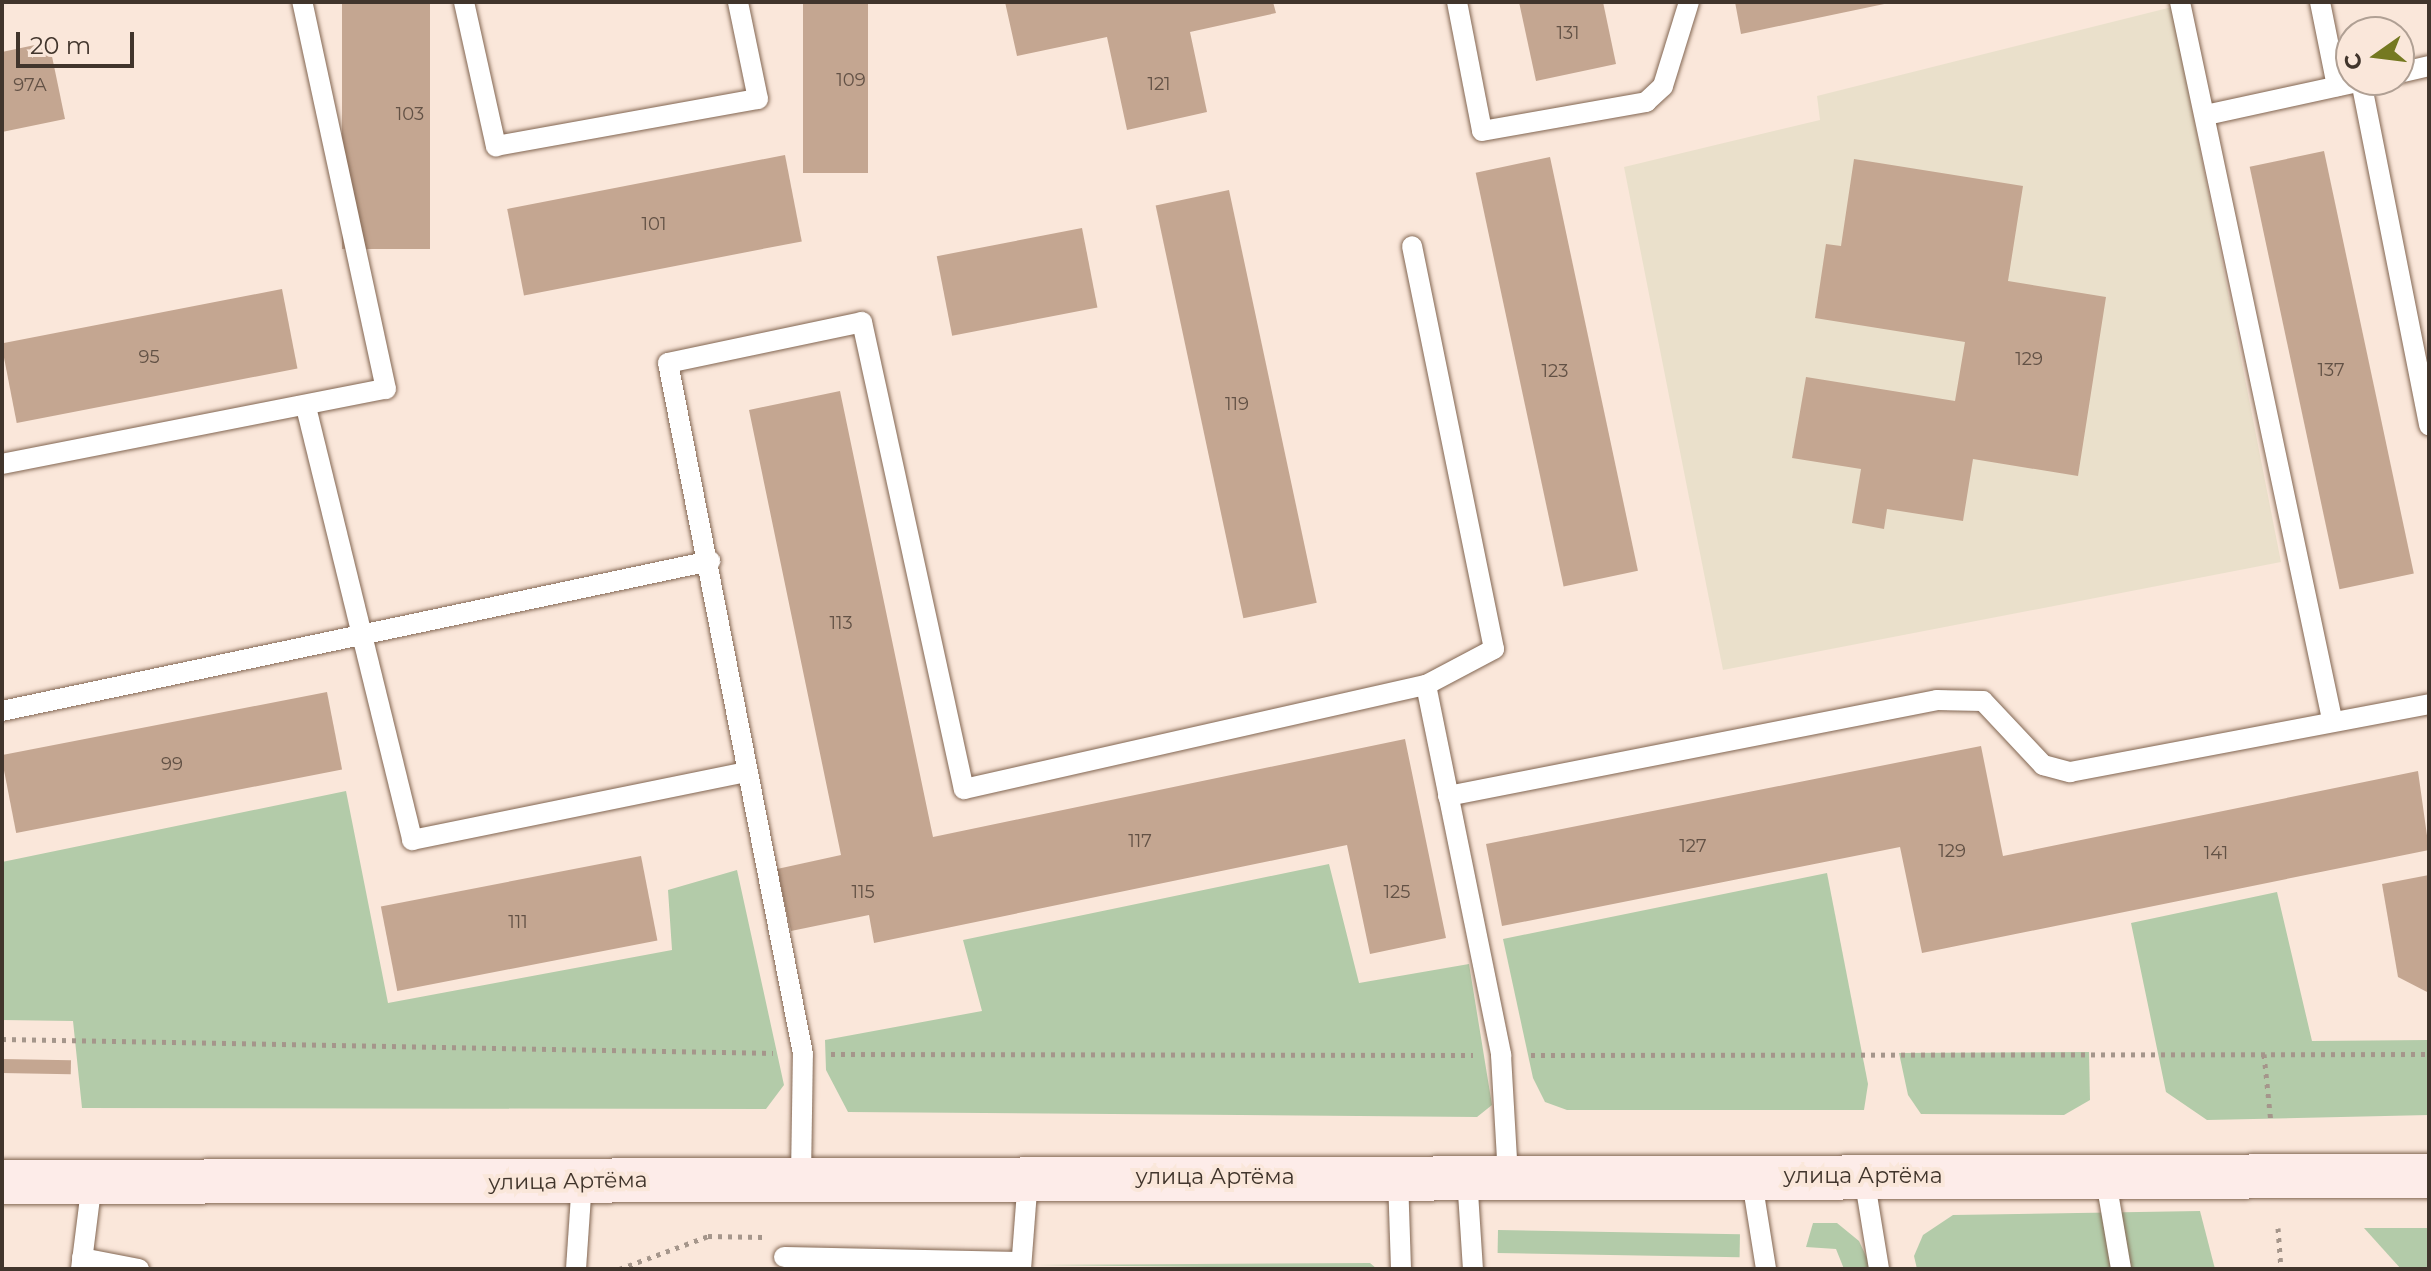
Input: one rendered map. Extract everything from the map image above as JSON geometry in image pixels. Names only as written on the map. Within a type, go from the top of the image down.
[{"type":"main road","name":"улица Артёма","points":[[2,1182],[582,1182],[801,1176],[2429,1176]]},
{"type":"lane","points":[[2,464],[386,389],[302,2]]},
{"type":"lane","points":[[464,2],[496,146],[758,99],[738,2]]},
{"type":"lane","points":[[1457,2],[1482,131],[1646,102],[1663,86],[1689,2]]},
{"type":"lane","points":[[2180,2],[2332,719]]},
{"type":"lane","points":[[2320,2],[2335,76]]},
{"type":"lane","points":[[2206,115],[2335,86]]},
{"type":"lane","points":[[2366,96],[2429,425]]},
{"type":"lane","points":[[801,1176],[803,1054],[745,772],[710,561],[668,363],[862,322],[964,789],[1426,685],[1494,649],[1412,246]]},
{"type":"lane","points":[[306,407],[412,840],[745,772]]},
{"type":"lane","points":[[2,711],[710,561]]},
{"type":"lane","points":[[1426,685],[1501,1055],[1488,1176],[1473,1269]]},
{"type":"lane","points":[[1448,796],[1965,697],[1999,714],[2043,765],[2070,772],[2332,719],[2429,704]]},
{"type":"lane","points":[[1751,1175],[1766,1269]]},
{"type":"lane","points":[[2105,1175],[2121,1269]]},
{"type":"lane","points":[[784,1257],[1020,1266],[1028,1177]]},
{"type":"lane","points":[[1864,1177],[1879,1269]]},
{"type":"lane","points":[[1398,1178],[1401,1269]]},
{"type":"lane","points":[[92,1182],[82,1263],[139,1269]]},
{"type":"lane","points":[[576,1269],[582,1182]]},
{"type":"path","points":[[2,1039],[803,1054],[2429,1054]]},
{"type":"path","points":[[2264,1054],[2271,1123]]},
{"type":"path","points":[[2278,1228],[2281,1269]]},
{"type":"path","points":[[619,1269],[738,1231],[769,1238],[784,1257]]},
{"type":"shaded area","points":[[2172,7],[2281,562],[1723,670],[1624,167],[1820,120],[1817,96]]},
{"type":"green space","points":[[346,791],[388,1003],[672,950],[668,890],[737,870],[784,1085],[766,1109],[82,1108],[73,1021],[2,1020],[2,862]]},
{"type":"green space","points":[[1329,864],[1359,983],[1469,964],[1492,1105],[1477,1117],[848,1112],[826,1070],[825,1040],[982,1011],[963,940]]},
{"type":"green space","points":[[1827,873],[1868,1084],[1864,1110],[1567,1110],[1545,1102],[1533,1078],[1503,939]]},
{"type":"green space","points":[[2277,892],[2312,1041],[2429,1040],[2429,1115],[2207,1120],[2166,1092],[2131,923]]},
{"type":"green space","points":[[2089,1052],[2090,1100],[2064,1115],[1921,1114],[1908,1095],[1899,1053]]},
{"type":"green space","points":[[2200,1211],[2215,1269],[1917,1269],[1914,1256],[1923,1235],[1953,1215]]},
{"type":"green space","points":[[1813,1223],[1837,1223],[1859,1241],[1872,1269],[1844,1269],[1836,1249],[1806,1247]]},
{"type":"green space","points":[[2364,1228],[2429,1228],[2429,1269],[2401,1269]]},
{"type":"green space","points":[[1498,1230],[1740,1234],[1740,1257],[1498,1253]]},
{"type":"green space","points":[[1370,1263],[1377,1269],[1036,1265]]},
{"type":"building","points":[[342,2],[430,2],[430,249],[342,249]]},
{"type":"building","points":[[803,2],[868,2],[868,173],[803,173]]},
{"type":"building","points":[[1005,2],[1273,2],[1276,13],[1190,32],[1207,112],[1127,130],[1107,37],[1017,56]]},
{"type":"building","points":[[1519,2],[1603,2],[1616,64],[1536,81]]},
{"type":"building","points":[[1735,2],[1889,2],[1889,3],[1741,34]]},
{"type":"building","points":[[49,42],[65,119],[2,132],[2,52]]},
{"type":"building","points":[[2324,151],[2414,574],[2339,589],[2250,167]]},
{"type":"building","points":[[785,155],[802,241],[524,295],[507,209]]},
{"type":"building","points":[[1550,157],[1638,571],[1564,587],[1476,173]]},
{"type":"building","points":[[1854,159],[2023,186],[2008,281],[2106,297],[2078,476],[1973,459],[1963,521],[1887,509],[1884,529],[1852,523],[1861,469],[1792,458],[1806,377],[1955,401],[1965,342],[1815,318],[1826,244],[1841,246]]},
{"type":"building","points":[[1229,190],[1317,603],[1243,618],[1156,206]]},
{"type":"building","points":[[1082,228],[1097,308],[952,336],[937,256]]},
{"type":"building","points":[[282,289],[297,369],[17,423],[2,343]]},
{"type":"building","points":[[840,391],[933,837],[1405,739],[1446,938],[1370,954],[1347,845],[874,943],[869,915],[791,931],[777,869],[841,855],[749,410]]},
{"type":"building","points":[[327,692],[342,770],[16,833],[2,755]]},
{"type":"building","points":[[1981,746],[2003,856],[2418,771],[2429,850],[1922,953],[1900,847],[1502,926],[1486,844]]},
{"type":"building","points":[[641,856],[657,940],[397,991],[381,907]]},
{"type":"building","points":[[2429,875],[2429,993],[2398,977],[2382,884]]},
{"type":"building","points":[[2,1059],[71,1060],[71,1074],[2,1073]]}]
